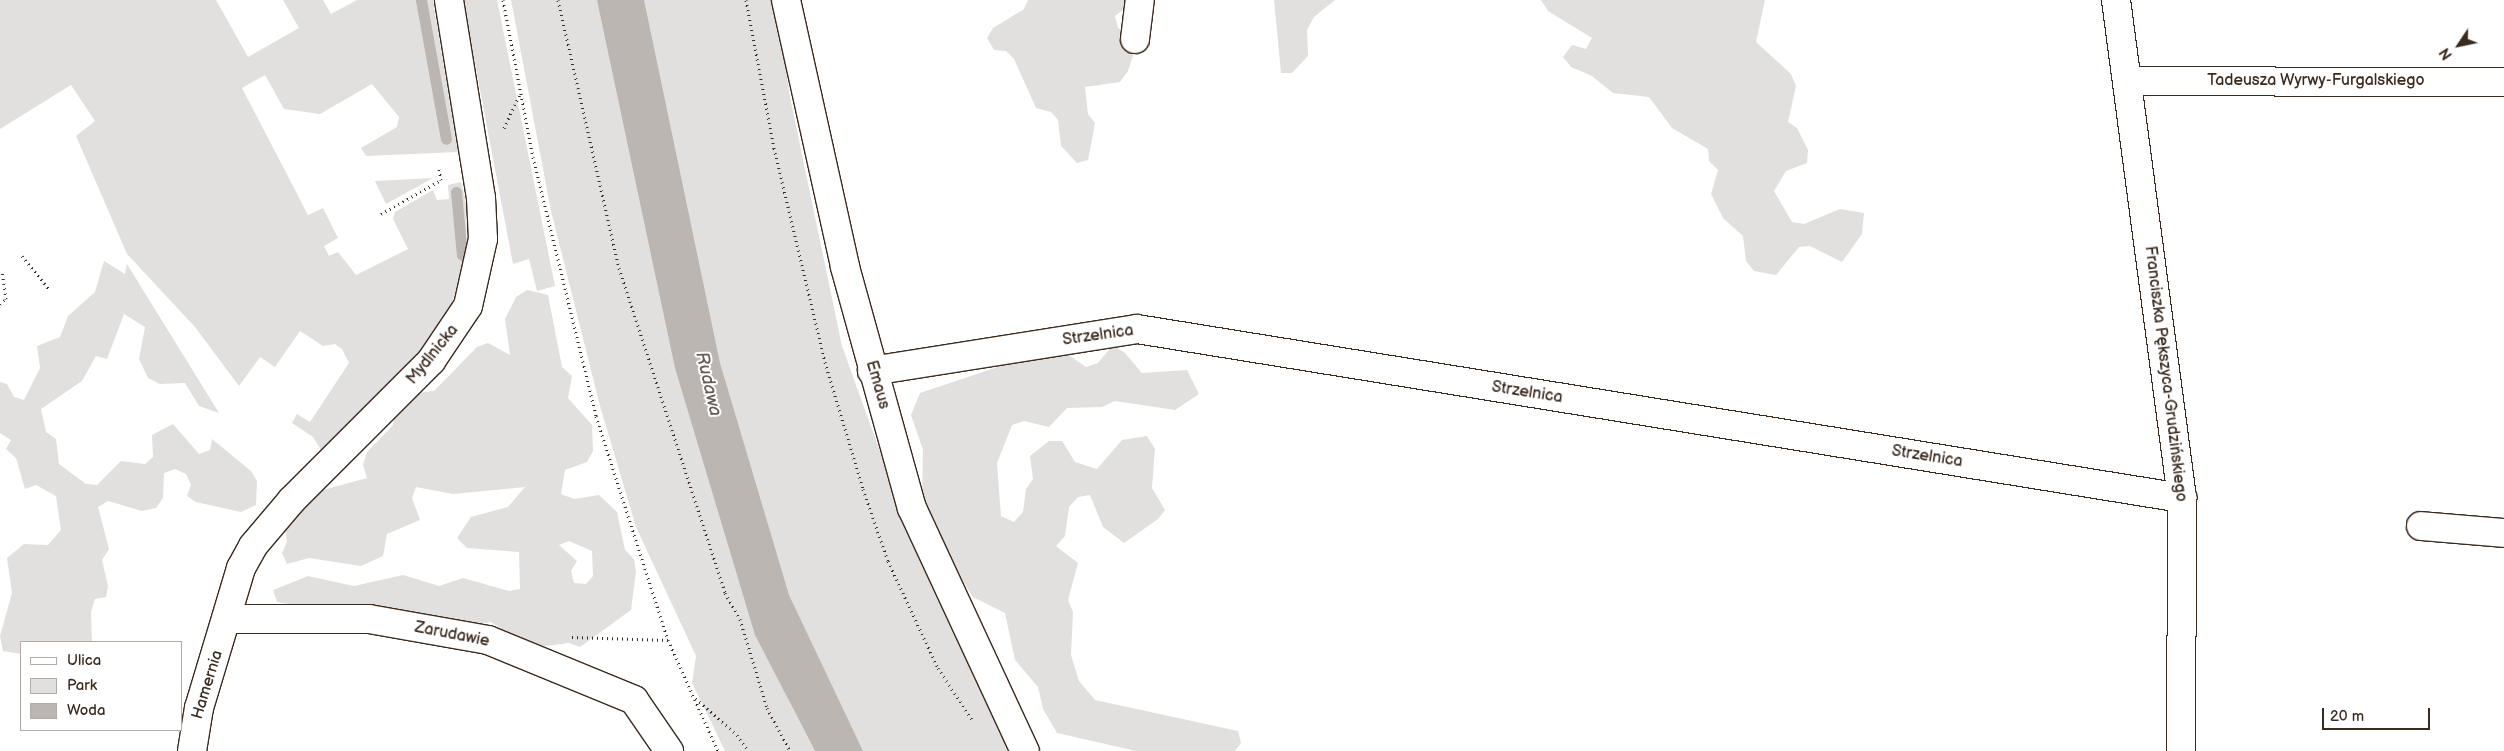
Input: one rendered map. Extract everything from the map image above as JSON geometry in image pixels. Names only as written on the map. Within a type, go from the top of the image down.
[{"type":"street","name":"Mydlnicka","points":[[228,619],[242,568],[271,522],[394,402],[453,334],[468,306],[483,239],[481,198],[449,0]]},
{"type":"street","name":"Emaus","points":[[786,0],[872,371],[912,508],[1025,751]]},
{"type":"street","points":[[1135,39],[1140,0]]},
{"type":"street","name":"Franciszka Pększyca-Grudzińskiego","points":[[2116,0],[2182,498],[2181,751]]},
{"type":"street","name":"Tadeusza Wyrwy-Furgalskiego","points":[[2128,81],[2504,82]]},
{"type":"street","name":"Strzelnica","points":[[872,371],[1137,329],[2182,498]]},
{"type":"street","points":[[2421,526],[2504,533]]},
{"type":"street","name":"Hamernia","points":[[192,751],[199,708],[228,619]]},
{"type":"street","name":"Zarudawie","points":[[228,619],[369,619],[488,640],[634,700],[669,751]]},
{"type":"path","points":[[503,0],[569,317],[630,529],[668,640],[690,693],[718,751]]},
{"type":"path","points":[[558,0],[625,286],[725,593],[740,619],[767,708],[790,751]]},
{"type":"path","points":[[382,214],[441,180],[439,169]]},
{"type":"path","points":[[22,256],[49,289]]},
{"type":"path","points":[[0,304],[6,299],[2,272]]},
{"type":"path","points":[[567,637],[668,640]]},
{"type":"path","points":[[690,693],[737,735],[748,751]]},
{"type":"green space","points":[[0,0],[216,0],[248,57],[299,28],[283,0],[323,0],[331,14],[357,0],[433,0],[458,152],[366,156],[361,148],[397,127],[399,117],[372,84],[320,114],[284,109],[265,75],[242,88],[308,215],[323,208],[338,238],[324,246],[329,256],[338,252],[356,275],[408,249],[393,219],[395,212],[433,190],[437,200],[449,199],[448,185],[461,182],[467,206],[466,258],[449,312],[416,358],[321,450],[313,437],[292,423],[297,414],[310,422],[349,363],[342,349],[335,344],[323,346],[300,331],[275,367],[260,357],[239,386],[195,327],[127,254],[76,136],[95,121],[71,85],[0,129]]},
{"type":"green space","points":[[463,0],[497,0],[555,286],[537,291],[529,259],[513,264]]},
{"type":"green space","points":[[511,0],[776,0],[790,97],[842,346],[888,474],[1012,751],[826,751],[841,708],[836,697],[788,699],[815,751],[725,751],[692,683],[696,656],[636,527],[600,406],[551,211]]},
{"type":"green space","points":[[1028,0],[1136,0],[1115,16],[1118,28],[1129,34],[1136,46],[1128,71],[1120,82],[1085,87],[1088,114],[1095,123],[1088,160],[1077,163],[1061,146],[1058,120],[1051,112],[1036,108],[1014,59],[1006,51],[994,50],[987,38],[993,28],[1024,9]]},
{"type":"green space","points":[[1274,0],[1335,0],[1314,17],[1307,30],[1308,56],[1292,73],[1281,73]]},
{"type":"green space","points":[[1541,0],[1765,0],[1756,42],[1791,74],[1796,86],[1788,122],[1797,128],[1808,150],[1807,163],[1786,171],[1774,191],[1792,222],[1804,224],[1840,209],[1864,213],[1862,234],[1842,262],[1810,246],[1799,247],[1776,275],[1754,271],[1746,261],[1743,236],[1723,218],[1711,194],[1718,170],[1709,161],[1708,149],[1672,128],[1649,97],[1613,93],[1592,76],[1571,67],[1563,57],[1572,45],[1586,49],[1592,38],[1548,11]]},
{"type":"green space","points":[[433,178],[386,204],[375,181]]},
{"type":"green space","points":[[104,261],[125,274],[127,264],[219,413],[199,406],[185,383],[160,384],[148,378],[139,359],[145,327],[124,314],[107,359],[96,356],[82,381],[41,409],[46,432],[56,439],[59,464],[86,484],[97,485],[121,461],[145,464],[153,457],[152,435],[173,424],[199,454],[210,450],[212,439],[251,471],[257,481],[256,505],[241,512],[196,502],[187,496],[191,485],[186,474],[175,469],[164,473],[163,498],[156,508],[142,511],[108,501],[98,507],[109,549],[102,560],[108,586],[106,597],[95,599],[91,612],[92,641],[20,641],[20,654],[3,651],[0,636],[12,593],[7,558],[24,544],[48,545],[61,530],[56,496],[36,485],[25,489],[16,458],[6,449],[11,440],[0,433],[0,382],[7,384],[14,397],[24,400],[40,368],[37,346],[60,337],[68,316],[95,292]]},
{"type":"green space","points":[[527,290],[548,295],[562,367],[572,376],[568,398],[592,425],[593,451],[587,462],[565,470],[561,494],[574,499],[599,495],[617,512],[625,550],[634,559],[636,572],[631,610],[580,647],[569,643],[546,646],[521,642],[491,622],[444,631],[277,602],[273,590],[308,576],[354,586],[403,575],[439,586],[463,578],[509,591],[520,589],[519,552],[467,548],[457,538],[471,517],[508,507],[525,487],[453,494],[416,487],[412,498],[420,520],[387,534],[383,556],[361,566],[309,558],[287,564],[282,553],[287,542],[285,529],[301,506],[323,490],[367,478],[363,465],[367,452],[393,425],[395,412],[408,394],[434,391],[477,347],[488,343],[510,355],[505,319],[516,297]],"holes":[[[569,541],[592,551],[593,576],[586,584],[574,583],[571,571],[577,561],[559,545]]]},
{"type":"green space","points":[[1112,346],[1124,352],[1142,373],[1187,370],[1199,394],[1175,410],[1115,401],[1102,407],[1067,408],[1049,427],[1024,421],[1012,425],[997,463],[1001,516],[1014,522],[1023,512],[1026,489],[1033,479],[1030,456],[1049,441],[1062,441],[1075,462],[1097,469],[1122,440],[1147,436],[1155,449],[1152,488],[1165,510],[1158,519],[1124,543],[1103,527],[1090,495],[1078,497],[1069,507],[1065,536],[1056,546],[1078,563],[1068,600],[1073,612],[1071,655],[1079,681],[1095,700],[1238,731],[1241,743],[1235,751],[1136,751],[1057,733],[1043,709],[1038,687],[1015,660],[1005,613],[973,597],[953,566],[922,503],[923,450],[911,415],[920,393],[998,367],[1006,358],[1066,353],[1086,367],[1098,363]]},
{"type":"water","name":"Rudawa","points":[[597,0],[644,0],[720,363],[789,595],[863,751],[815,751],[755,635],[675,368]]},
{"type":"waterway","points":[[421,0],[446,139]]},
{"type":"waterway","points":[[456,192],[462,255]]}]
